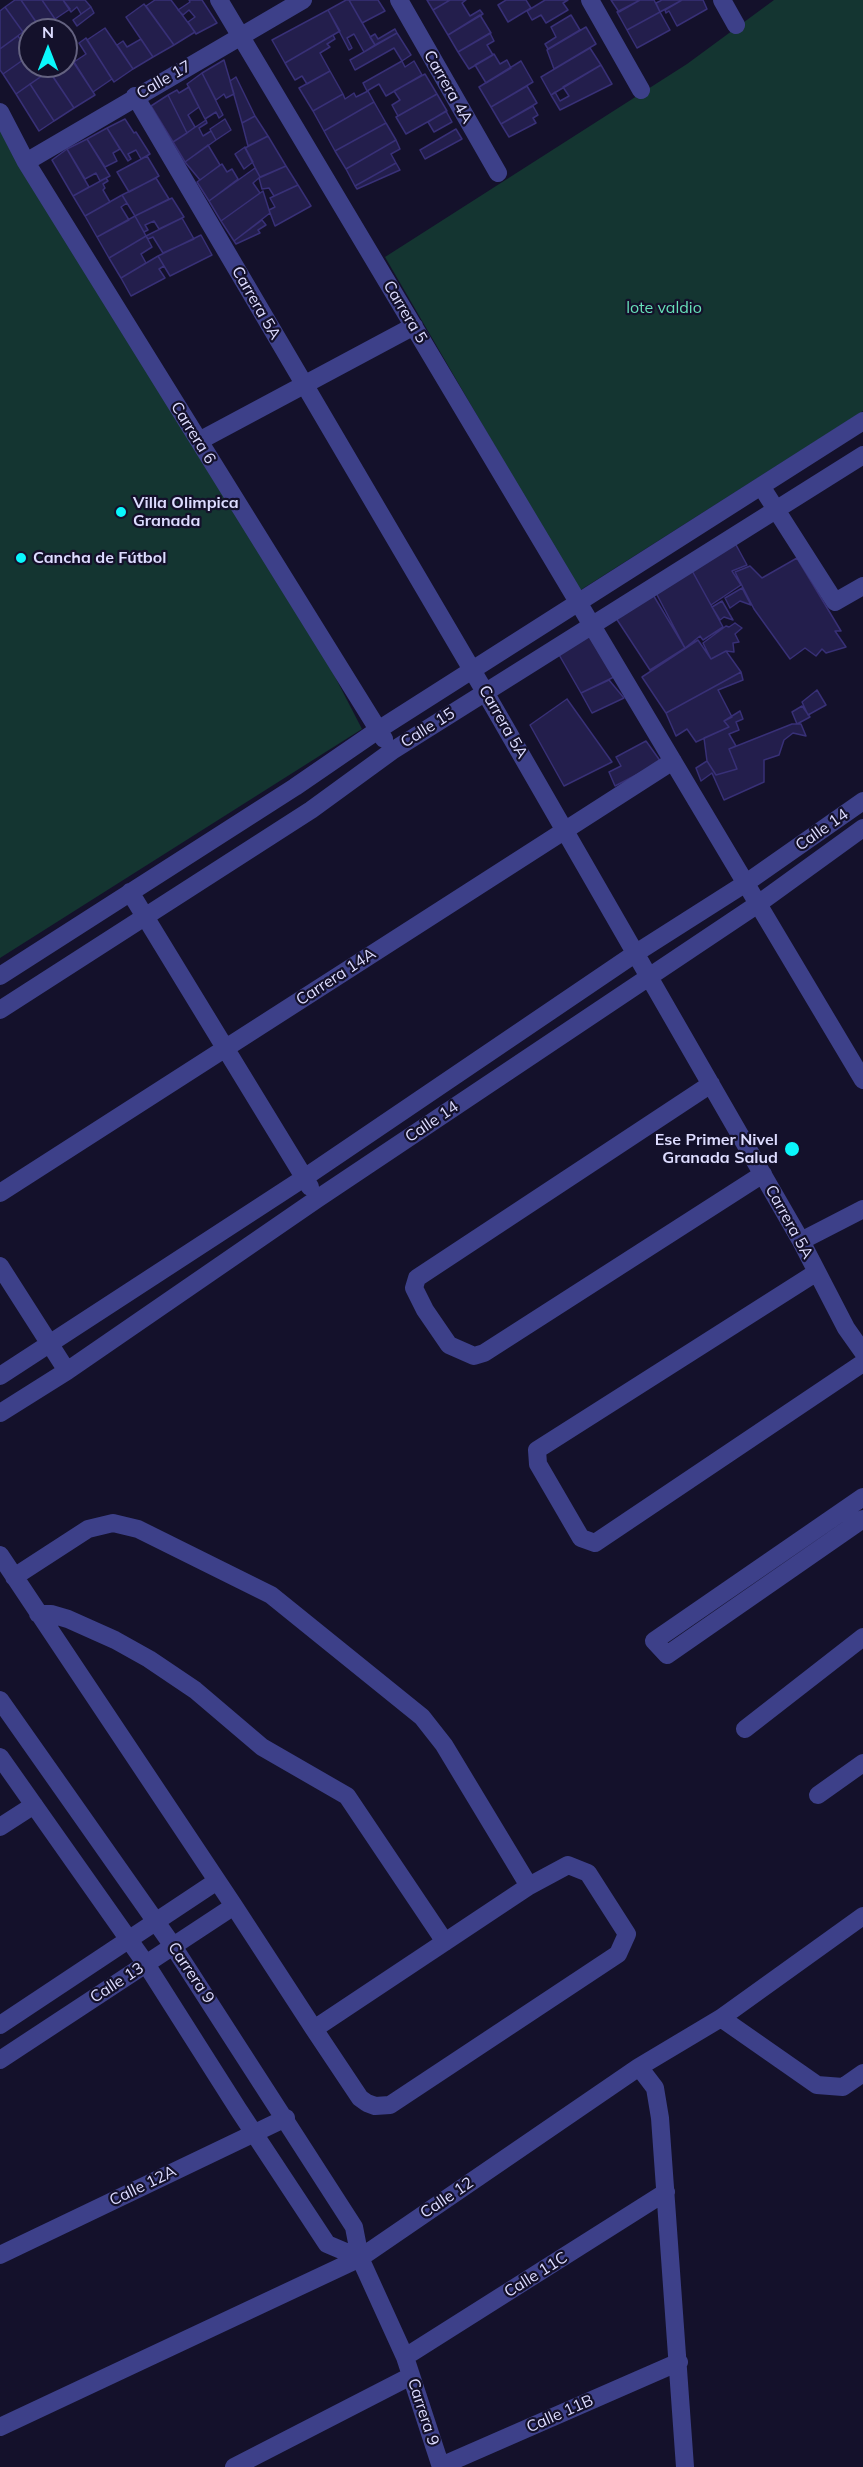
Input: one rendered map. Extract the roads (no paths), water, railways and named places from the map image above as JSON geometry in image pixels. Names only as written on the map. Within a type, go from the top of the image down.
[{"type":"street","name":"Carrera 5","points":[[219,0],[863,1080]]},
{"type":"street","name":"Calle 17","points":[[26,162],[135,96],[303,0]]},
{"type":"street","name":"Carrera 4A","points":[[399,0],[498,173]]},
{"type":"street","points":[[590,0],[641,90]]},
{"type":"street","points":[[722,0],[736,25]]},
{"type":"street","name":"Carrera 5A","points":[[135,96],[565,830],[763,1174],[816,1272],[854,1325],[863,1352]]},
{"type":"street","name":"Carrera 6","points":[[0,112],[26,162],[392,751]]},
{"type":"street","points":[[199,441],[414,326]]},
{"type":"street","name":"Calle 15","points":[[0,976],[378,730],[863,421]]},
{"type":"street","name":"Calle 15","points":[[0,1010],[311,810],[392,751],[775,508],[863,455]]},
{"type":"street","points":[[761,486],[835,602],[863,586]]},
{"type":"street","name":"Carrera 14A","points":[[0,1193],[673,761]]},
{"type":"street","name":"Calle 14","points":[[0,1376],[304,1178],[636,953],[861,806]]},
{"type":"street","name":"Calle 14","points":[[0,1413],[67,1371],[317,1199],[758,904],[863,828]]},
{"type":"street","points":[[130,892],[317,1199]]},
{"type":"street","points":[[711,1084],[417,1278],[414,1288],[425,1310],[449,1345],[474,1356],[484,1353],[763,1174]]},
{"type":"street","points":[[801,1241],[863,1209]]},
{"type":"street","points":[[0,1266],[67,1371]]},
{"type":"street","points":[[816,1272],[537,1450],[538,1464],[581,1538],[595,1543],[863,1363]]},
{"type":"street","points":[[863,1497],[654,1641],[667,1655],[863,1519]]},
{"type":"street","points":[[14,1577],[88,1529],[113,1523],[138,1529],[271,1595],[422,1717],[444,1745],[529,1886]]},
{"type":"street","points":[[0,1555],[234,1906],[314,2029],[360,2098],[375,2106],[390,2105],[618,1954],[627,1934],[588,1873],[568,1865],[529,1886],[314,2029]]},
{"type":"street","points":[[38,1614],[51,1614],[68,1619],[115,1640],[149,1659],[195,1689],[262,1747],[347,1796],[445,1942]]},
{"type":"street","points":[[745,1728],[863,1637]]},
{"type":"street","name":"Carrera 9","points":[[0,1700],[173,1946],[286,2118],[354,2227],[360,2258],[405,2358],[441,2467]]},
{"type":"street","name":"Carrera 9","points":[[0,1757],[146,1964],[327,2244],[360,2258]]},
{"type":"street","points":[[818,1795],[863,1763]]},
{"type":"street","points":[[0,1827],[34,1805]]},
{"type":"street","name":"Calle 13","points":[[0,2025],[217,1881]]},
{"type":"street","name":"Calle 13","points":[[0,2060],[234,1906]]},
{"type":"street","name":"Calle 12","points":[[0,2427],[360,2258],[639,2067],[721,2018],[863,1916]]},
{"type":"street","points":[[721,2018],[818,2085],[843,2087],[863,2073]]},
{"type":"street","points":[[639,2067],[655,2088],[666,2192],[685,2467]]},
{"type":"street","name":"Calle 12A","points":[[0,2255],[286,2118]]},
{"type":"street","name":"Calle 11C","points":[[405,2358],[666,2192]]},
{"type":"street","name":"Calle 11B","points":[[441,2467],[679,2362]]},
{"type":"street","points":[[234,2467],[411,2376]]},
{"type":"place","name":"Villa Olimpica Granada","points":[[121,512]]},
{"type":"place","name":"Cancha de Fútbol","points":[[21,558]]},
{"type":"place","name":"Ese Primer Nivel Granada Salud","points":[[792,1149]]},
{"type":"park label","name":"lote valdio","points":[[664,308]]}]
